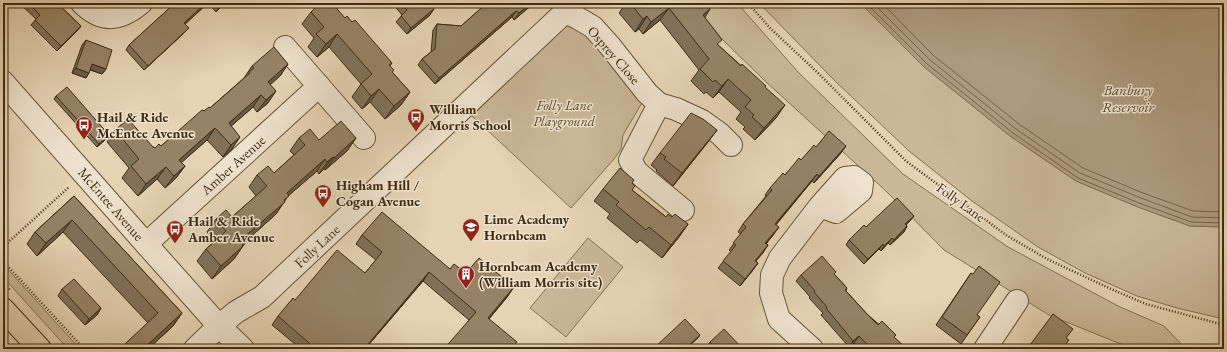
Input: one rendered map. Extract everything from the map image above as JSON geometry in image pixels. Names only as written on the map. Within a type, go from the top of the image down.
[{"type":"main road","points":[[3,309],[40,349]]},
{"type":"street","points":[[82,3],[88,9],[101,17],[116,17],[132,10],[141,3]]},
{"type":"street","name":"Osprey Close","points":[[567,6],[576,17],[593,27],[647,93],[659,104],[676,109],[702,121],[720,134],[731,146]]},
{"type":"street","name":"Folly Lane","points":[[195,349],[236,312],[262,298],[567,6]]},
{"type":"street","points":[[285,47],[364,138]]},
{"type":"street","name":"McEntee Avenue","points":[[3,82],[219,326],[243,349]]},
{"type":"street","name":"Amber Avenue","points":[[146,244],[319,86]]},
{"type":"street","points":[[659,104],[630,160],[637,172],[683,210]]},
{"type":"street","points":[[812,349],[779,319],[770,294],[772,275],[780,258],[820,206]]},
{"type":"street","points":[[984,349],[1017,301]]},
{"type":"path","name":"Folly Lane","points":[[748,3],[770,28],[817,72],[906,162],[1006,235],[1047,259],[1146,304],[1224,325]]},
{"type":"path","points":[[3,247],[84,173]]},
{"type":"path","points":[[3,261],[84,349]]},
{"type":"path","points":[[3,343],[8,349]]},
{"type":"path","points":[[1220,349],[1224,344]]},
{"type":"green space","points":[[693,3],[737,3],[799,73],[903,174],[1008,247],[1118,306],[1164,326],[1183,346],[1183,349],[1133,349],[1049,315],[944,250],[887,192],[765,81],[722,39]]},
{"type":"green space","points":[[759,3],[860,3],[923,66],[1010,136],[1076,181],[1138,207],[1190,226],[1224,227],[1224,319],[1177,308],[1137,296],[1085,273],[1038,247],[972,201],[909,151],[834,80]]},
{"type":"green space","name":"Folly Lane Playground","points":[[569,20],[604,52],[643,101],[623,135],[621,149],[571,208],[472,116]]},
{"type":"green space","points":[[588,238],[623,267],[566,337],[530,308]]},
{"type":"green space","points":[[3,264],[80,349],[68,349],[3,277]]},
{"type":"water","name":"Banbury Reservoir","points":[[860,3],[1224,3],[1224,227],[1190,226],[1138,207],[1076,181],[1010,136],[923,66]]},
{"type":"building","points":[[28,3],[57,3],[81,26],[61,46],[35,20],[40,15]]},
{"type":"building","points":[[175,3],[206,3],[184,23],[189,28],[148,66],[129,45]]},
{"type":"building","points":[[215,3],[223,3],[219,7]]},
{"type":"building","points":[[320,3],[332,3],[345,18],[347,16],[352,22],[355,20],[392,63],[389,65],[394,70],[392,72],[410,92],[394,106],[379,89],[371,96],[361,84],[372,74],[337,34],[326,44],[316,34],[324,27],[311,12]]},
{"type":"building","points":[[401,3],[434,3],[434,9],[411,28],[401,16],[407,10]]},
{"type":"building","points":[[487,3],[531,3],[519,13],[516,11],[439,78],[422,59],[435,49],[437,24],[461,26]]},
{"type":"building","points":[[630,3],[705,3],[710,9],[703,15],[722,40],[717,44],[741,66],[742,64],[785,105],[764,128],[752,117],[754,115],[745,107],[751,100],[728,79],[722,86],[715,80],[713,82],[700,69],[709,59],[669,8],[651,22],[647,16],[643,19]]},
{"type":"building","points":[[86,40],[112,50],[106,69],[92,64],[89,73],[76,68]]},
{"type":"building","points":[[274,47],[288,64],[268,82],[276,91],[266,100],[261,95],[229,123],[240,137],[231,145],[215,128],[179,160],[185,166],[174,176],[166,167],[146,184],[131,166],[139,159],[115,130],[128,119],[153,147],[155,148],[159,144],[161,146],[202,110],[204,111],[209,107],[210,108],[250,73],[249,72],[254,68],[252,66]]},
{"type":"building","points":[[67,87],[109,135],[99,144],[56,96]]},
{"type":"building","points":[[691,113],[703,119],[717,130],[682,173],[664,159],[666,157],[660,153]]},
{"type":"building","points":[[341,121],[356,138],[334,158],[333,157],[327,162],[325,159],[287,193],[289,196],[284,200],[285,202],[244,237],[247,240],[242,245],[243,246],[221,266],[206,249],[226,231],[216,219],[226,210],[232,217],[267,186],[257,175],[268,166],[274,173],[305,145],[299,138],[310,129],[319,140]]},
{"type":"building","points":[[829,131],[846,146],[819,176],[817,174],[775,224],[779,227],[765,243],[768,245],[755,261],[758,263],[745,279],[723,261],[736,245],[733,243],[746,227],[743,224],[772,190],[770,188],[783,173],[785,175],[799,158],[801,160],[814,145],[816,147]]},
{"type":"building","points":[[620,168],[634,180],[632,183],[635,186],[632,190],[666,217],[668,214],[672,217],[675,214],[688,224],[671,245],[649,227],[646,230],[616,205],[619,202],[603,189]]},
{"type":"building","points":[[74,196],[182,313],[143,349],[130,349],[125,344],[158,313],[72,220],[46,243],[35,232]]},
{"type":"building","points":[[897,198],[914,216],[905,224],[907,226],[894,240],[892,238],[884,246],[883,244],[868,259],[849,240],[864,225],[866,227]]},
{"type":"building","points":[[382,212],[450,269],[454,264],[466,273],[479,258],[514,287],[488,318],[517,342],[511,349],[444,349],[476,312],[429,272],[364,349],[316,349],[278,316],[293,298],[295,300],[337,250],[365,273],[382,252],[362,235]]},
{"type":"building","points":[[822,256],[836,272],[834,274],[847,288],[845,290],[878,325],[882,321],[896,335],[894,337],[907,349],[872,349],[859,336],[853,341],[801,275]]},
{"type":"building","points":[[979,266],[1000,282],[977,315],[980,317],[967,335],[942,317],[971,273],[973,274]]},
{"type":"building","points":[[74,279],[101,308],[89,319],[62,289]]},
{"type":"building","points":[[1053,314],[1073,329],[1066,338],[1069,340],[1062,349],[1027,349]]},
{"type":"building","points":[[685,319],[700,335],[685,349],[653,349]]},
{"type":"building","points":[[724,329],[743,349],[716,349],[710,342]]},
{"type":"place","name":"William Morris School","points":[[416,132]]},
{"type":"place","name":"Hail & Ride McEntee Avenue","points":[[84,140]]},
{"type":"place","name":"Higham Hill / Cogan Avenue","points":[[323,208]]},
{"type":"place","name":"Lime Academy Hornbeam","points":[[471,242]]},
{"type":"place","name":"Hail & Ride Amber Avenue","points":[[175,244]]},
{"type":"place","name":"Hornbeam Academy (William Morris site)","points":[[466,289]]}]
